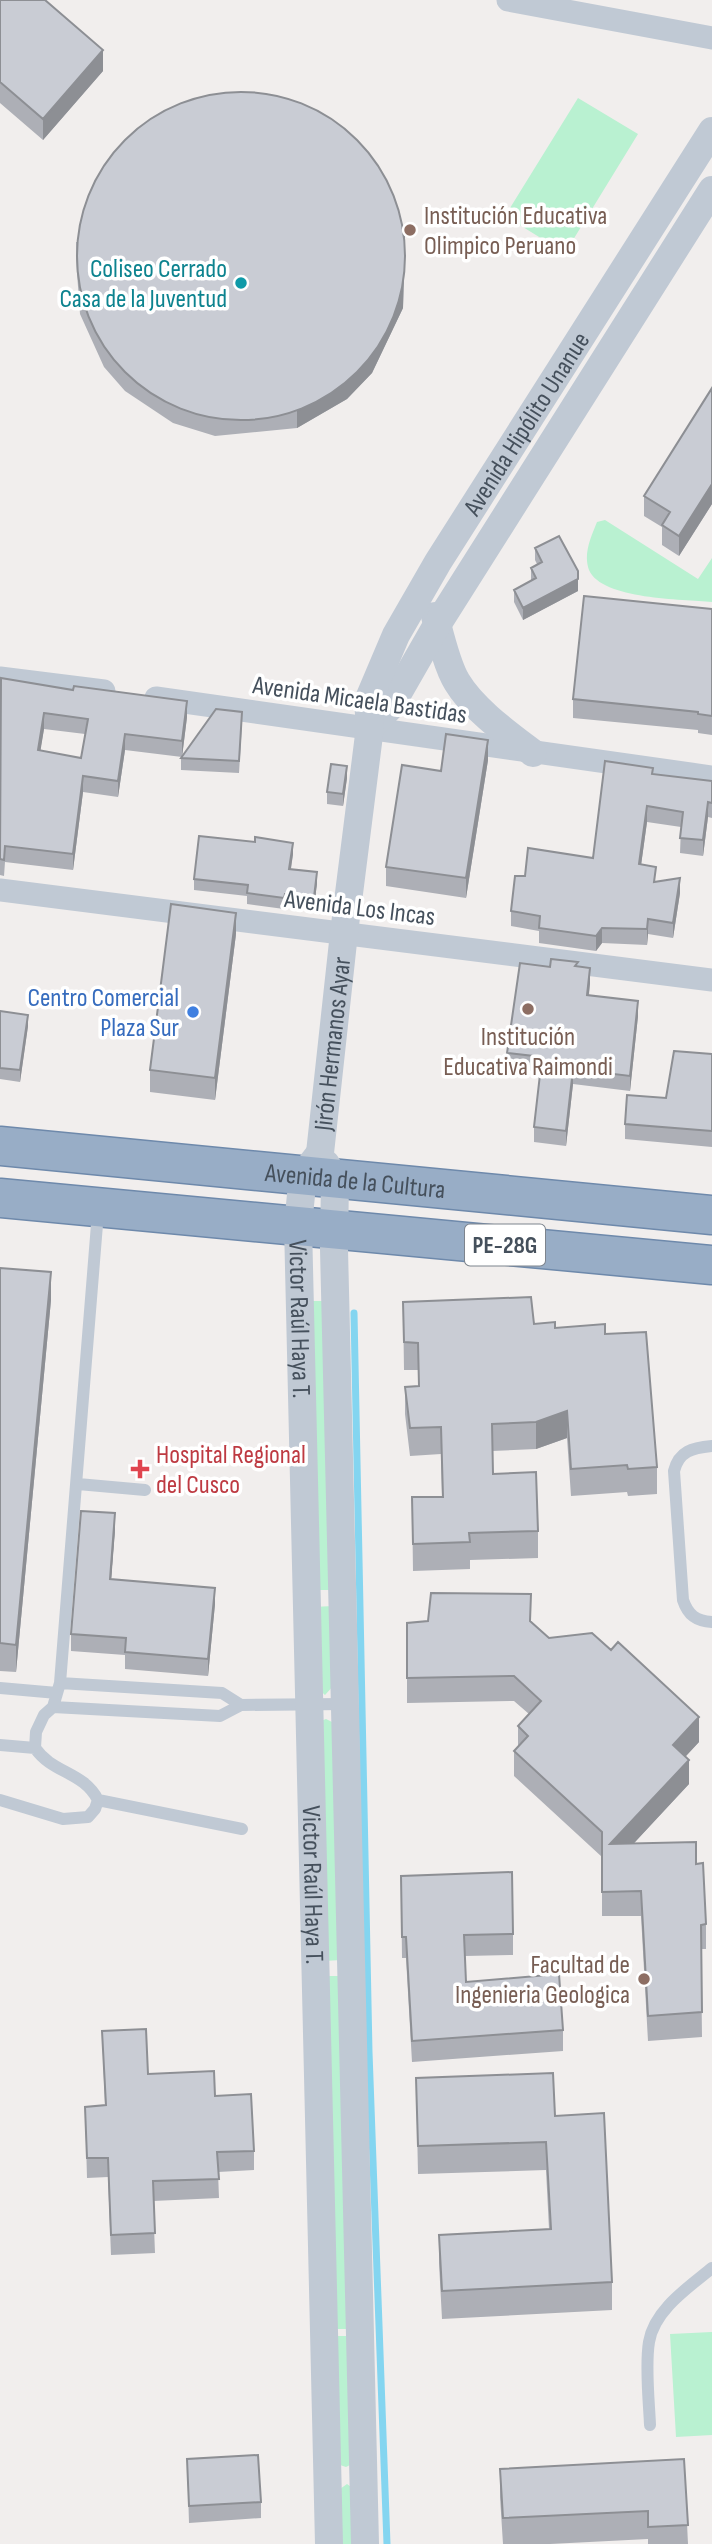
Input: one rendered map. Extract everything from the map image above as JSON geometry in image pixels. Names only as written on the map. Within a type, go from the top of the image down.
[{"type":"highway","name":"Avenida de la Cultura","points":[[0,1146],[319,1169],[712,1215]]},
{"type":"highway","name":"Avenida de la Cultura","points":[[0,1198],[712,1265]]},
{"type":"street","points":[[508,0],[712,38]]},
{"type":"street","name":"Avenida Hipólito Unanue","points":[[344,933],[370,727],[368,701],[396,635],[670,194],[708,143]]},
{"type":"street","name":"Avenida Hipólito Unanue","points":[[370,727],[390,707],[437,625],[712,190]]},
{"type":"street","points":[[426,583],[456,680],[465,693],[533,753]]},
{"type":"street","name":"Avenida Micaela Bastidas","points":[[0,678],[370,727],[533,753],[712,777]]},
{"type":"street","name":"Avenida Los Incas","points":[[0,890],[712,979]]},
{"type":"street","name":"Jirón Hermanos Ayar","points":[[319,1169],[344,933]]},
{"type":"street","name":"Victor Raúl Haya T.","points":[[319,1169],[298,1225],[328,2544]]},
{"type":"street","name":"Victor Raúl Haya T.","points":[[319,1169],[335,1229],[365,2544]]},
{"type":"street","points":[[327,2476],[363,2476]]},
{"type":"lane","points":[[35,1748],[36,1732],[44,1715],[53,1707],[59,1688],[78,1484],[98,1207]]},
{"type":"lane","points":[[712,1446],[684,1452],[674,1471],[682,1600],[693,1617],[712,1622]]},
{"type":"lane","points":[[78,1484],[145,1490]]},
{"type":"lane","points":[[0,1688],[222,1693],[241,1705]]},
{"type":"lane","points":[[53,1707],[220,1716],[241,1705],[345,1704]]},
{"type":"lane","points":[[0,1745],[35,1748],[52,1766],[91,1786],[98,1800],[88,1817],[77,1819],[62,1819],[0,1800]]},
{"type":"lane","points":[[98,1800],[242,1829]]},
{"type":"lane","points":[[650,2425],[649,2341],[659,2318],[675,2299],[712,2268]]},
{"type":"green space","points":[[578,98],[638,134],[565,253],[505,216]]},
{"type":"green space","points":[[605,520],[698,579],[712,558],[712,602],[626,593],[597,580],[589,570],[587,552],[597,522]]},
{"type":"green space","points":[[308,1301],[324,1301],[333,1590],[313,1590]]},
{"type":"green space","points":[[333,1606],[335,1684],[325,1695],[314,1685],[313,1607]]},
{"type":"green space","points":[[326,1719],[334,1723],[341,1960],[324,1961],[316,1723]]},
{"type":"green space","points":[[324,1976],[339,1976],[349,2329],[334,2329]]},
{"type":"green space","points":[[712,2332],[712,2435],[676,2437],[670,2334]]},
{"type":"green space","points":[[335,2336],[349,2336],[352,2464],[346,2467],[340,2465]]},
{"type":"green space","points":[[347,2484],[354,2489],[356,2544],[341,2544],[340,2489]]},
{"type":"building","points":[[0,0],[45,0],[103,50],[43,119],[0,82]]},
{"type":"building","name":"Coliseo Cerrado Casa de la Juventud","points":[[241,92],[288,99],[304,105],[332,120],[357,140],[377,165],[392,193],[398,209],[405,256],[398,303],[392,319],[377,347],[357,372],[332,392],[304,407],[288,413],[241,420],[194,413],[178,407],[150,392],[125,372],[105,347],[90,319],[84,303],[77,256],[84,209],[90,193],[105,165],[125,140],[150,120],[178,105],[194,99]]},
{"type":"building","points":[[712,388],[712,484],[679,536],[662,525],[670,512],[644,496]]},
{"type":"building","points":[[559,536],[578,571],[578,579],[523,608],[514,590],[536,578],[531,568],[542,562],[535,548]]},
{"type":"building","points":[[584,596],[712,609],[712,716],[698,712],[573,699]]},
{"type":"building","points":[[1,678],[73,690],[74,686],[187,701],[182,741],[125,734],[118,781],[83,776],[73,854],[5,846],[4,860],[0,859]],"holes":[[[44,713],[88,719],[81,758],[38,750]]]},
{"type":"building","points":[[216,709],[242,712],[239,761],[181,758]]},
{"type":"building","points":[[446,734],[488,740],[466,878],[386,867],[402,765],[441,771]]},
{"type":"building","points":[[605,761],[653,768],[652,774],[712,781],[712,803],[708,802],[703,840],[680,838],[683,812],[647,806],[639,864],[656,867],[654,882],[680,878],[673,923],[648,919],[647,929],[602,928],[596,936],[539,928],[540,916],[511,911],[515,876],[525,876],[528,848],[593,858]]},
{"type":"building","points":[[331,764],[347,766],[343,794],[327,792]]},
{"type":"building","points":[[199,836],[255,842],[255,837],[293,843],[289,869],[317,872],[314,897],[285,894],[284,898],[247,893],[248,885],[194,879]]},
{"type":"building","name":"Centro Comercial Plaza Sur","points":[[171,904],[236,913],[215,1078],[150,1070]]},
{"type":"building","points":[[551,959],[578,962],[575,966],[590,968],[587,995],[638,1001],[630,1076],[573,1069],[566,1131],[534,1127],[542,1057],[507,1053],[520,963],[550,967]]},
{"type":"building","points":[[0,1011],[28,1015],[20,1070],[0,1068]]},
{"type":"building","points":[[674,1051],[712,1054],[712,1131],[625,1124],[627,1095],[666,1098]]},
{"type":"building","points":[[0,1268],[51,1272],[16,1645],[0,1643]]},
{"type":"building","points":[[531,1297],[534,1324],[555,1322],[555,1328],[605,1324],[605,1334],[646,1332],[657,1467],[628,1469],[627,1465],[571,1469],[567,1411],[536,1422],[492,1424],[493,1474],[536,1472],[538,1531],[469,1533],[470,1542],[413,1544],[412,1497],[443,1497],[441,1427],[410,1428],[405,1387],[419,1386],[418,1343],[404,1342],[403,1302]]},
{"type":"building","points":[[81,1511],[115,1513],[110,1579],[215,1588],[208,1659],[125,1652],[126,1638],[71,1634]]},
{"type":"building","points":[[431,1593],[531,1594],[530,1621],[549,1638],[592,1633],[611,1650],[618,1642],[699,1717],[673,1745],[689,1760],[610,1844],[696,1842],[696,1864],[703,1863],[706,1924],[701,1925],[702,2012],[648,2016],[641,1891],[602,1892],[602,1832],[514,1751],[528,1736],[518,1726],[541,1701],[514,1676],[407,1678],[407,1623],[428,1621]]},
{"type":"building","points":[[512,1872],[513,1934],[464,1935],[466,1982],[559,1974],[563,2030],[412,2041],[406,1937],[402,1937],[401,1876]]},
{"type":"building","points":[[146,2029],[148,2074],[214,2071],[215,2096],[251,2094],[254,2151],[217,2152],[219,2179],[153,2181],[155,2233],[111,2235],[108,2158],[87,2158],[85,2107],[106,2105],[102,2031]]},
{"type":"building","points":[[553,2073],[555,2116],[604,2113],[612,2282],[442,2291],[439,2235],[551,2229],[546,2142],[418,2146],[416,2078]]},
{"type":"building","points":[[258,2455],[261,2502],[189,2506],[187,2459]]},
{"type":"building","points":[[684,2459],[688,2525],[648,2527],[648,2511],[503,2518],[500,2469]]},
{"type":"waterway","points":[[354,1313],[369,2052],[387,2544]]},
{"type":"place","name":"Institución Educativa Olimpico Peruano","points":[[410,230]]},
{"type":"place","name":"Coliseo Cerrado Casa de la Juventud","points":[[241,283]]},
{"type":"place","name":"Institución Educativa Raimondi","points":[[528,1009]]},
{"type":"place","name":"Centro Comercial Plaza Sur","points":[[193,1012]]},
{"type":"place","name":"Hospital Regional del Cusco","points":[[140,1469]]},
{"type":"place","name":"Facultad de Ingenieria Geologica","points":[[644,1979]]}]
